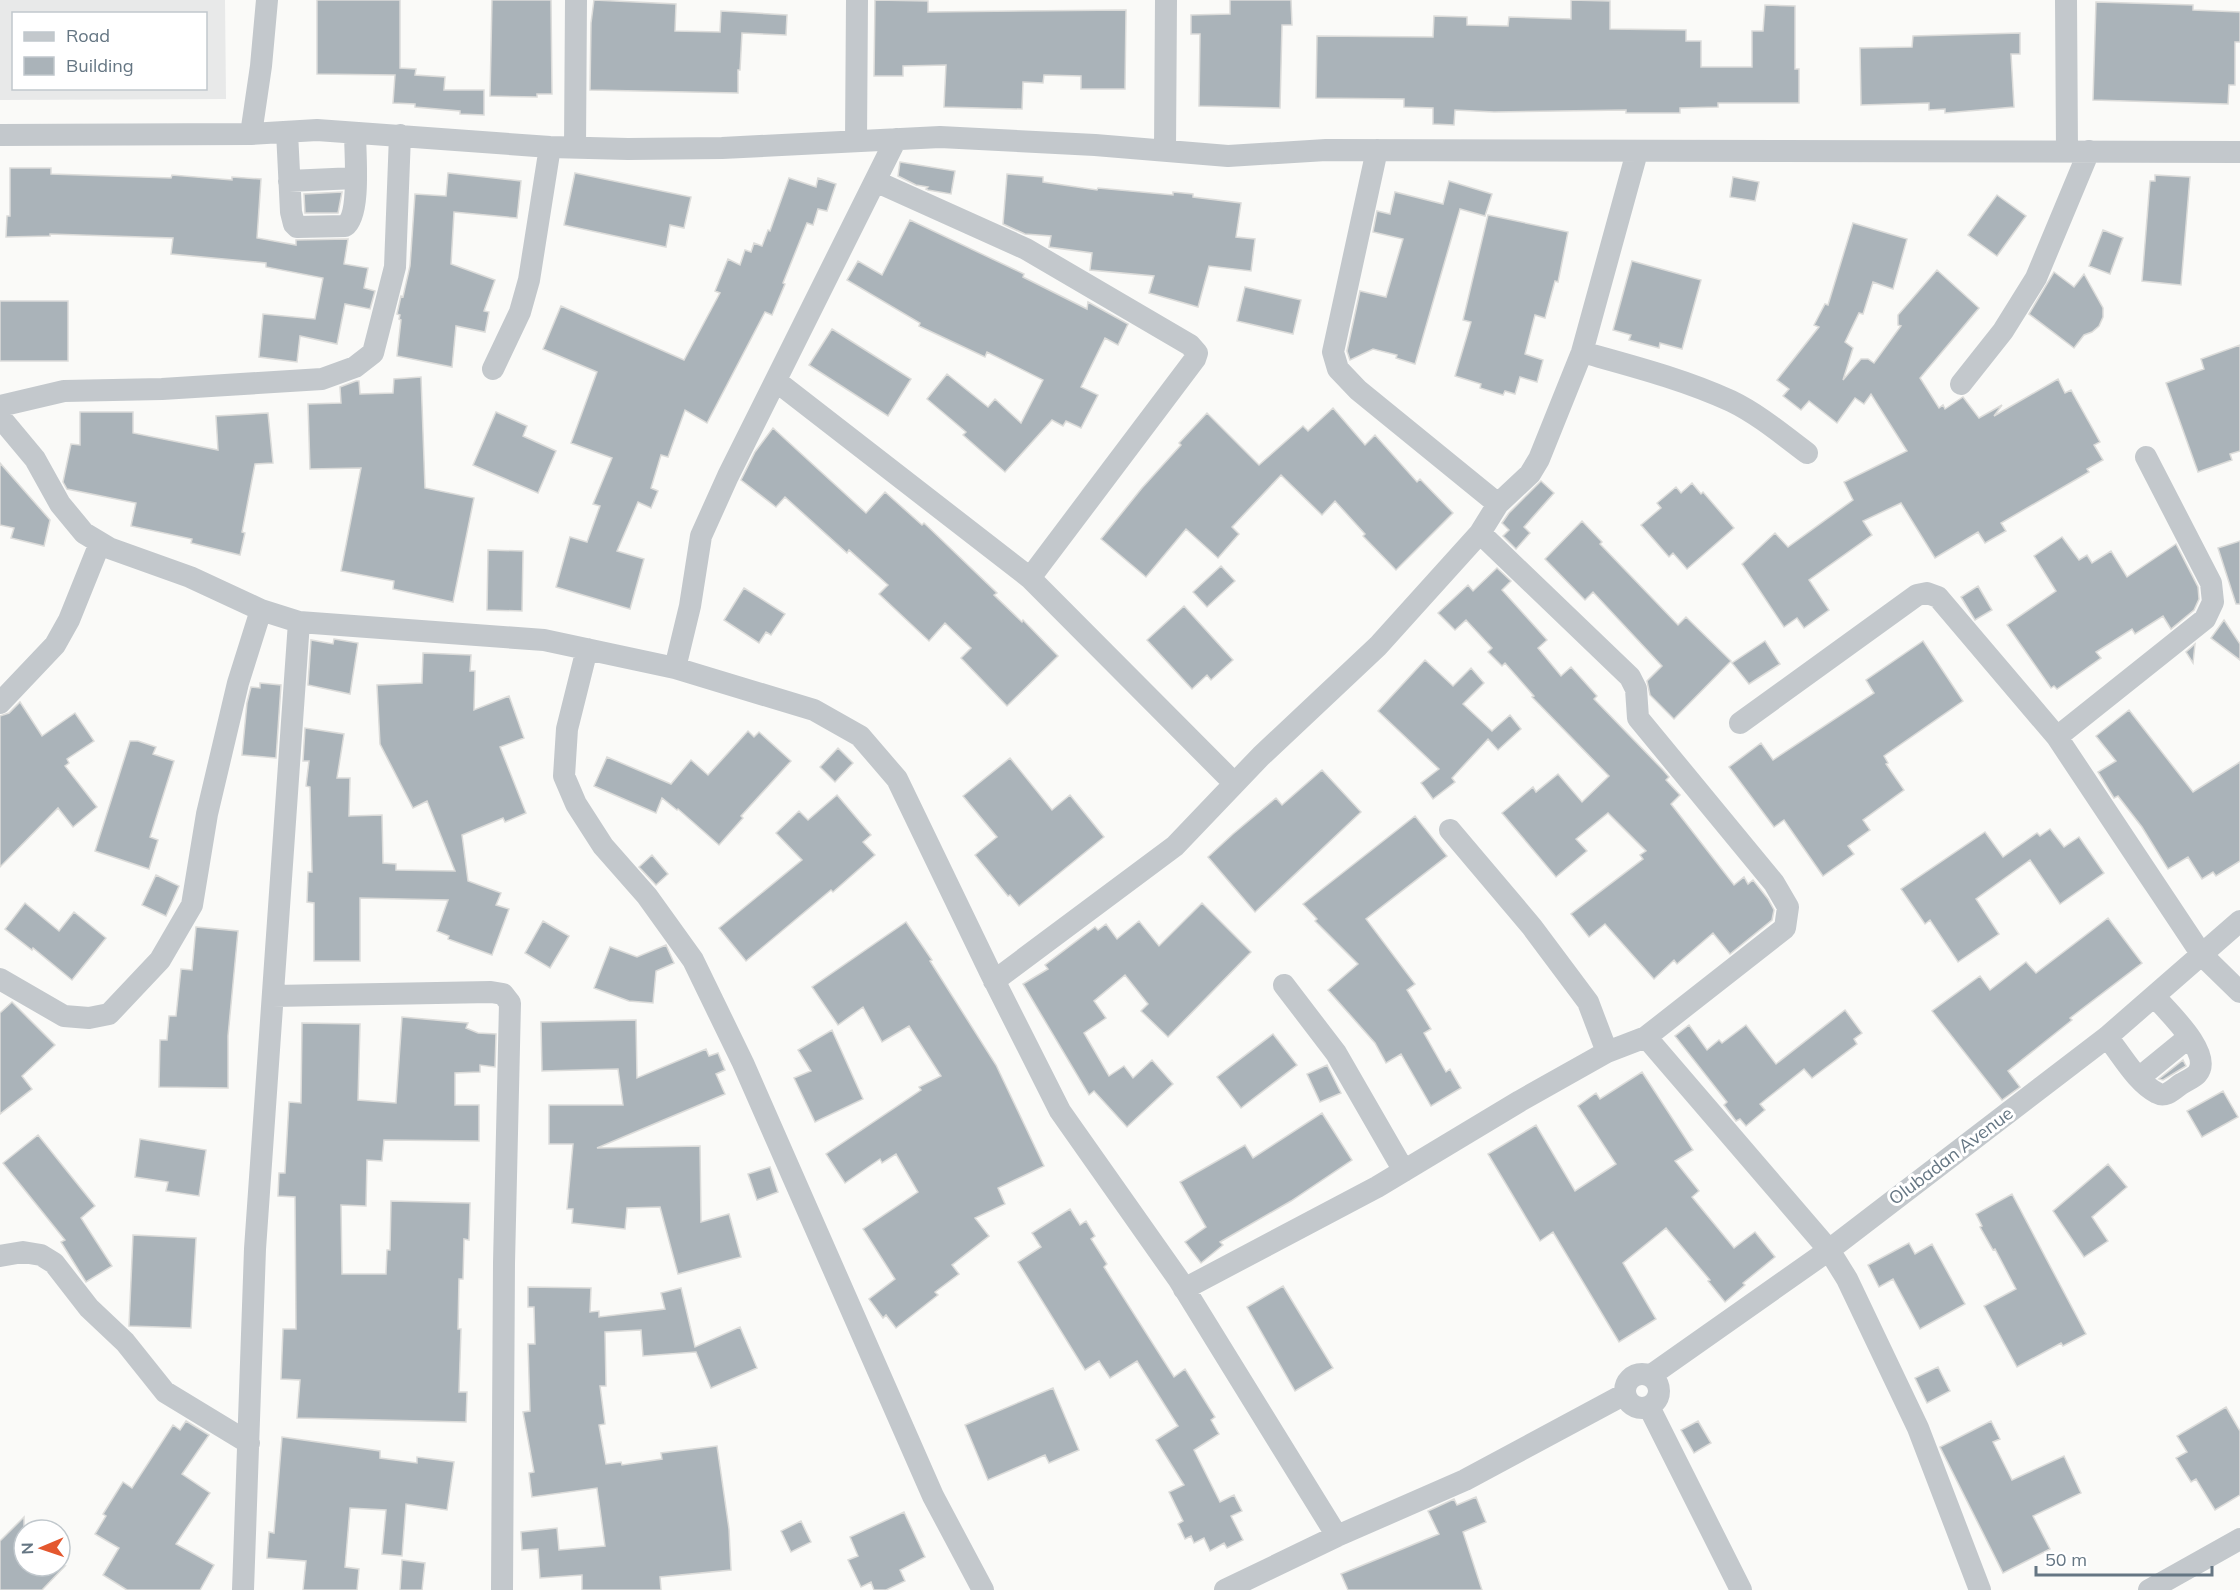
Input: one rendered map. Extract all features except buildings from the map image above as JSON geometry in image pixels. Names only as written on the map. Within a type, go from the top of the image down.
[{"type":"street","points":[[250,134],[261,66],[267,0]]},
{"type":"street","points":[[575,147],[576,0]]},
{"type":"street","points":[[856,141],[857,0]]},
{"type":"street","points":[[1165,150],[1166,0]]},
{"type":"street","points":[[1961,384],[2003,331],[2036,278],[2078,151],[2067,0]]},
{"type":"street","points":[[0,135],[250,134],[317,130],[550,147],[628,149],[711,148],[940,137],[1165,150],[1228,156],[1326,150],[2240,152]]},
{"type":"street","points":[[287,132],[291,212],[292,220],[297,227],[345,226],[351,220],[354,214],[355,133]]},
{"type":"street","points":[[0,406],[64,391],[162,389],[322,379],[355,367],[373,353],[395,267],[400,135]]},
{"type":"street","points":[[675,668],[690,606],[701,536],[896,139]]},
{"type":"street","points":[[493,369],[520,312],[529,280],[550,147]]},
{"type":"street","points":[[1377,150],[1333,352],[1338,369],[1358,390],[1498,504]]},
{"type":"street","points":[[994,981],[1174,846],[1234,783],[1378,646],[1480,533],[1498,504],[1530,474],[1539,459],[1582,352],[1637,152]]},
{"type":"street","points":[[289,181],[355,178]]},
{"type":"street","points":[[875,181],[1026,249],[1190,345],[1197,353],[1195,359],[1030,578]]},
{"type":"street","points":[[1582,352],[1649,370],[1731,402],[1755,415],[1807,453]]},
{"type":"street","points":[[776,381],[1030,578],[1234,783]]},
{"type":"street","points":[[0,421],[5,423],[35,459],[60,504],[84,533],[109,548],[190,577],[261,610],[299,622],[544,640],[587,649],[675,668],[814,710],[860,736],[897,779],[994,981],[1060,1111],[1184,1289],[1337,1536]]},
{"type":"street","points":[[2057,737],[2205,619],[2213,602],[2211,583],[2146,457]]},
{"type":"street","points":[[1184,1289],[1404,1171],[1607,1052],[1646,1037],[1785,928],[1788,907],[1774,883],[1638,718],[1636,688],[1630,677],[1480,533]]},
{"type":"street","points":[[2,699],[54,645],[69,620],[100,543]]},
{"type":"street","points":[[1740,723],[1917,595],[1927,593],[1938,597],[2057,737],[2202,955],[2240,992]]},
{"type":"street","points":[[0,979],[64,1016],[89,1018],[109,1014],[160,960],[192,905],[207,814],[238,683],[261,610]]},
{"type":"street","points":[[243,1590],[255,1250],[299,622]]},
{"type":"street","points":[[587,649],[567,729],[564,776],[568,786],[576,804],[603,846],[647,896],[693,960],[743,1063],[933,1496],[983,1590]]},
{"type":"street","points":[[1450,830],[1532,927],[1588,1002],[1607,1052]]},
{"type":"street","name":"Olubadan Avenue","points":[[1650,1376],[1829,1250],[2108,1037],[2240,921]]},
{"type":"street","points":[[1284,985],[1336,1053],[1404,1171]]},
{"type":"street","points":[[273,996],[490,992],[503,994],[510,1003],[504,1263],[502,1590]]},
{"type":"street","points":[[2108,1037],[2139,1077],[2155,1092],[2166,1094],[2197,1074],[2201,1061],[2200,1055],[2189,1037],[2155,997]]},
{"type":"street","points":[[1646,1037],[1829,1250],[1847,1279],[1918,1428],[1980,1590]]},
{"type":"street","points":[[2139,1077],[2189,1037]]},
{"type":"street","points":[[0,1256],[23,1252],[40,1255],[54,1263],[89,1308],[125,1342],[165,1392],[249,1443]]},
{"type":"street","points":[[1636,1375],[1650,1376],[1659,1388],[1655,1402],[1649,1407],[1634,1406],[1628,1401],[1625,1386],[1636,1375]]},
{"type":"street","points":[[1225,1590],[1337,1536],[1465,1480],[1625,1394]]},
{"type":"street","points":[[1649,1407],[1737,1589]]},
{"type":"street","points":[[2149,1590],[2240,1539]]},
{"type":"shaded area","points":[[0,0],[225,0],[226,99],[0,100]]}]
